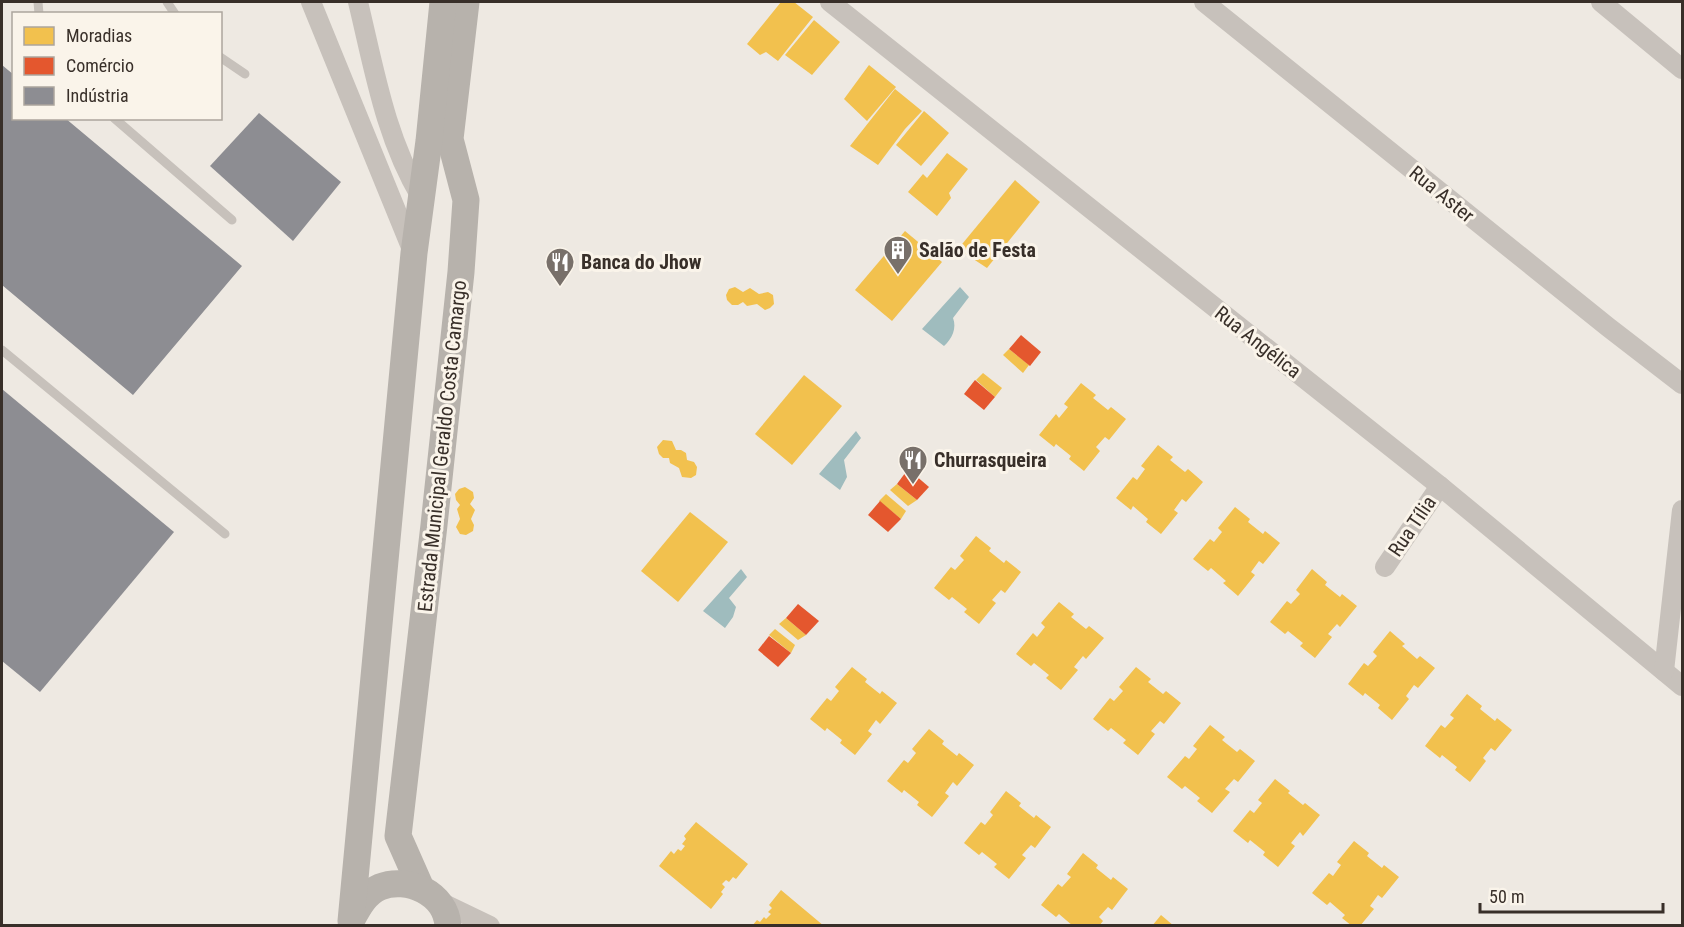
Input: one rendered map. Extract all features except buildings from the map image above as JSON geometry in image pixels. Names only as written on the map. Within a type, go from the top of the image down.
[{"type":"street","points":[[312,2],[414,253]]},
{"type":"street","points":[[357,2],[385,117],[406,171],[421,197]]},
{"type":"street","points":[[351,923],[414,253],[429,141],[443,2]]},
{"type":"street","name":"Estrada Municipal Geraldo Costa Camargo","points":[[427,899],[398,836],[434,525],[466,200],[450,139],[466,2]]},
{"type":"street","name":"Rua Angélica","points":[[830,2],[1440,486],[1683,686]]},
{"type":"street","name":"Rua Aster","points":[[1204,2],[1608,327],[1683,384]]},
{"type":"street","points":[[1601,2],[1683,69]]},
{"type":"street","points":[[421,197],[466,200]]},
{"type":"street","name":"Rua Tília","points":[[1384,567],[1440,486]]},
{"type":"street","points":[[1664,671],[1683,510]]},
{"type":"street","points":[[351,923],[361,901],[378,887],[427,899],[490,926]]},
{"type":"lane","points":[[222,58],[245,74]]},
{"type":"lane","points":[[116,120],[232,220]]},
{"type":"lane","points":[[2,350],[225,534]]},
{"type":"water","points":[[960,287],[969,297],[953,318],[953,333],[944,346],[922,329]]},
{"type":"water","points":[[856,431],[861,438],[844,460],[847,477],[840,490],[819,474]]},
{"type":"water","points":[[741,569],[747,577],[729,598],[736,607],[733,617],[725,628],[703,611]]},
{"type":"place","name":"Salão de Festa","points":[[898,276]]},
{"type":"place","name":"Banca do Jhow","points":[[560,288]]},
{"type":"place","name":"Churrasqueira","points":[[913,486]]}]
